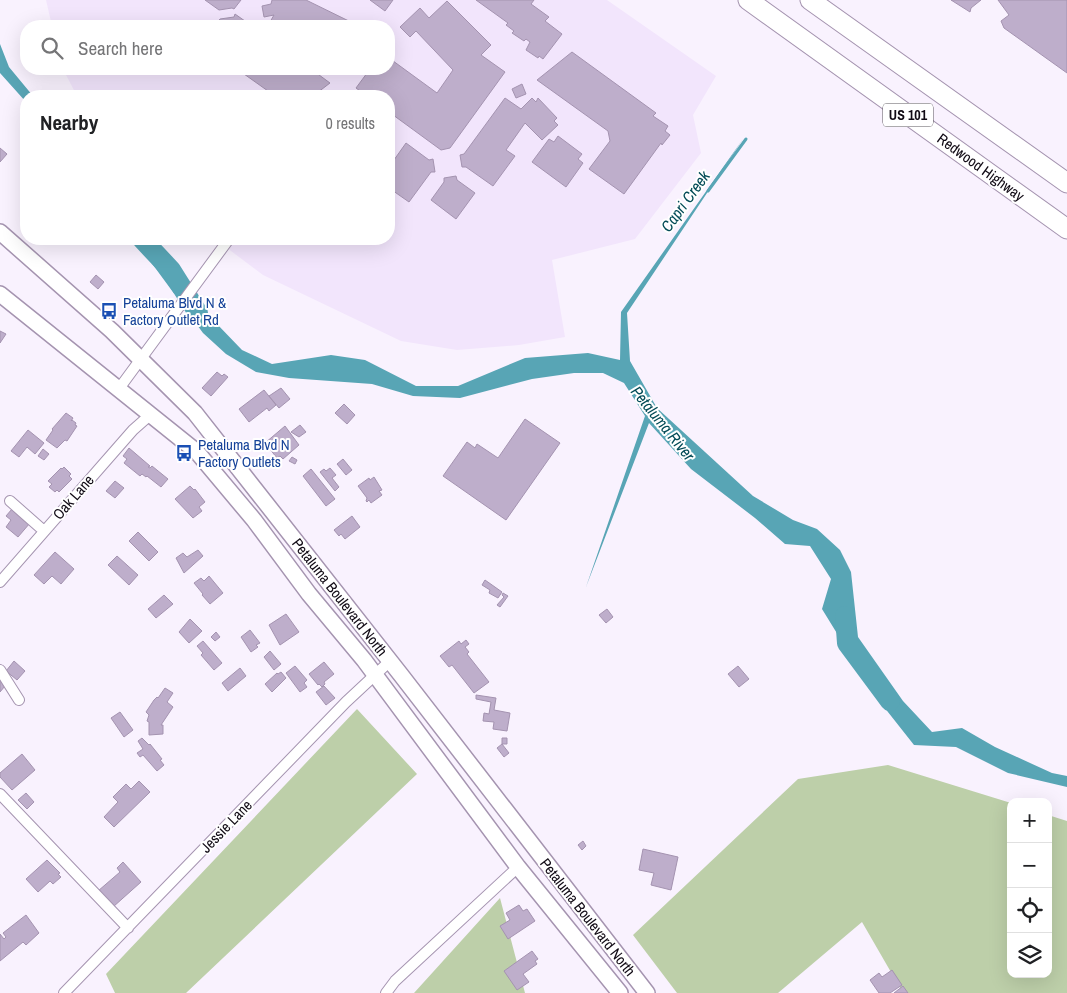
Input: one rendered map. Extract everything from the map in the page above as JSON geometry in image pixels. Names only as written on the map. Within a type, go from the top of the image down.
[{"type":"highway","name":"Redwood Highway","points":[[748,0],[1067,229]]},
{"type":"highway","name":"US 101","points":[[810,0],[1067,183]]},
{"type":"main road","name":"Petaluma Boulevard North","points":[[0,232],[142,358],[195,412],[647,993]]},
{"type":"main road","name":"Petaluma Boulevard North","points":[[0,294],[197,452],[254,520],[309,594],[375,675],[518,867],[620,993]]},
{"type":"street","points":[[118,390],[226,245]]},
{"type":"street","name":"Oak Lane","points":[[0,582],[133,430],[150,415]]},
{"type":"street","points":[[10,501],[44,531]]},
{"type":"street","name":"Jessie Lane","points":[[64,993],[346,702],[390,661]]},
{"type":"street","points":[[0,670],[19,700]]},
{"type":"street","points":[[0,794],[128,928]]},
{"type":"street","points":[[386,993],[395,981],[518,867]]},
{"type":"shaded area","points":[[46,0],[607,0],[716,76],[693,115],[701,153],[635,239],[552,260],[565,337],[519,345],[457,350],[401,341],[263,275],[223,245],[395,245],[395,90],[74,90],[66,75],[395,75],[395,20],[51,20]]},
{"type":"green space","points":[[357,709],[417,774],[186,993],[115,993],[106,974]]},
{"type":"green space","points":[[888,765],[1007,802],[1007,978],[1052,978],[1052,816],[1067,821],[1067,993],[903,993],[862,922],[778,993],[677,993],[633,935],[798,779]]},
{"type":"green space","points":[[500,898],[525,993],[414,993]]},
{"type":"water","points":[[0,44],[9,67],[28,90],[20,90],[20,95],[0,73]]},
{"type":"water","points":[[743,139],[627,313],[630,361],[657,408],[753,496],[793,520],[817,529],[840,550],[851,572],[858,637],[903,701],[932,732],[962,728],[995,747],[1052,773],[1067,776],[1067,787],[1008,773],[956,747],[914,745],[884,707],[867,662],[838,635],[822,609],[831,579],[810,546],[785,544],[755,518],[691,469],[649,423],[586,587],[645,416],[624,383],[603,373],[574,373],[532,379],[460,398],[413,396],[372,384],[289,378],[256,372],[226,354],[203,333],[138,245],[148,245],[164,269],[242,350],[272,364],[331,355],[365,360],[416,386],[458,386],[525,358],[588,353],[620,360],[621,312]]},
{"type":"pier","points":[[181,284],[202,305],[191,320],[173,296]]},
{"type":"building","points":[[205,0],[241,0],[234,9],[219,10]]},
{"type":"building","points":[[272,0],[306,0],[347,20],[271,20],[274,15],[264,17],[262,6],[271,4]]},
{"type":"building","points":[[370,0],[393,0],[385,11]]},
{"type":"building","points":[[476,0],[534,0],[531,4],[549,17],[545,21],[562,34],[543,59],[539,56],[538,58],[526,50],[530,42],[526,39],[524,41],[512,33],[514,31],[506,25],[508,23]]},
{"type":"building","points":[[951,0],[981,0],[971,8],[970,12]]},
{"type":"building","points":[[998,0],[1067,0],[1067,73],[1004,28],[1001,21],[1009,15]]},
{"type":"building","points":[[447,1],[491,45],[481,55],[505,72],[450,148],[441,150],[395,116],[395,90],[359,90],[356,88],[366,75],[395,75],[395,62],[437,93],[453,70],[416,31],[410,37],[400,27],[420,8],[429,18]]},
{"type":"building","points":[[235,14],[244,20],[219,20],[220,19],[234,17]]},
{"type":"building","points":[[572,52],[656,113],[653,116],[668,126],[665,131],[670,135],[662,145],[661,143],[624,194],[589,169],[610,141],[608,131],[537,80]]},
{"type":"building","points":[[245,75],[319,75],[330,83],[321,90],[267,90]]},
{"type":"building","points":[[522,84],[526,94],[516,98],[512,89]]},
{"type":"building","points":[[505,98],[521,109],[532,98],[536,102],[538,98],[557,118],[554,121],[558,125],[542,140],[525,123],[506,150],[515,156],[493,186],[466,167],[462,167],[460,155],[464,154]]},
{"type":"building","points":[[558,136],[582,154],[578,159],[583,163],[566,187],[532,162],[549,139],[554,142]]},
{"type":"building","points":[[406,143],[429,160],[433,159],[435,172],[431,172],[409,202],[395,192],[395,159]]},
{"type":"building","points":[[0,148],[7,154],[0,162]]},
{"type":"building","points":[[456,176],[457,180],[475,193],[456,219],[431,200],[444,182],[444,178]]},
{"type":"building","points":[[96,275],[104,282],[98,289],[90,282]]},
{"type":"building","points":[[0,331],[6,334],[0,343]]},
{"type":"building","points":[[217,372],[222,376],[224,374],[228,377],[211,396],[202,388]]},
{"type":"building","points":[[281,388],[290,399],[279,408],[269,396]]},
{"type":"building","points":[[264,390],[276,405],[269,411],[267,408],[249,422],[239,409]]},
{"type":"building","points":[[344,404],[355,415],[347,424],[335,413]]},
{"type":"building","points":[[66,413],[73,418],[71,421],[76,423],[75,425],[77,426],[67,441],[65,440],[57,448],[46,440],[52,429]]},
{"type":"building","points":[[525,419],[560,443],[506,520],[443,476],[467,442],[475,448],[477,444],[498,458]]},
{"type":"building","points":[[300,425],[306,432],[299,437],[291,432]]},
{"type":"building","points":[[285,426],[299,445],[283,459],[280,456],[277,458],[265,443]]},
{"type":"building","points":[[28,430],[44,443],[35,454],[27,447],[19,457],[11,451]]},
{"type":"building","points":[[129,448],[150,466],[148,467],[152,466],[168,479],[161,487],[147,476],[142,474],[140,476],[124,463],[127,459],[123,456]]},
{"type":"building","points":[[43,449],[49,454],[44,460],[38,456]]},
{"type":"building","points":[[292,457],[297,460],[295,464],[289,461]]},
{"type":"building","points":[[343,459],[352,470],[346,475],[337,464]]},
{"type":"building","points":[[64,467],[71,474],[69,476],[72,479],[59,492],[57,490],[55,492],[49,487],[52,484],[48,481]]},
{"type":"building","points":[[330,468],[336,475],[332,478],[339,487],[335,491],[320,472]]},
{"type":"building","points":[[311,469],[335,499],[326,506],[303,476]]},
{"type":"building","points":[[374,477],[382,490],[379,491],[382,495],[371,503],[369,500],[366,501],[367,498],[358,486],[369,478],[370,480]]},
{"type":"building","points":[[115,481],[124,488],[115,498],[106,491]]},
{"type":"building","points":[[190,486],[195,489],[205,502],[199,507],[202,511],[193,518],[175,499]]},
{"type":"building","points":[[12,509],[30,523],[18,537],[6,527],[11,520],[6,516]]},
{"type":"building","points":[[352,516],[360,527],[345,539],[334,530]]},
{"type":"building","points":[[138,532],[158,552],[149,561],[129,541]]},
{"type":"building","points":[[198,550],[203,556],[184,573],[176,558],[183,553],[187,557]]},
{"type":"building","points":[[55,552],[74,569],[61,584],[52,576],[44,584],[34,575]]},
{"type":"building","points":[[117,556],[138,575],[129,585],[108,565]]},
{"type":"building","points":[[209,576],[223,593],[210,604],[194,583],[201,578],[204,581]]},
{"type":"building","points":[[485,580],[502,592],[498,598],[489,593],[490,590],[482,585]]},
{"type":"building","points":[[503,593],[508,596],[500,607],[497,605],[504,597]]},
{"type":"building","points":[[164,595],[173,604],[156,618],[148,609]]},
{"type":"building","points":[[607,609],[613,617],[606,623],[599,615]]},
{"type":"building","points":[[286,614],[299,632],[280,645],[269,625]]},
{"type":"building","points":[[190,619],[202,631],[189,643],[179,632]]},
{"type":"building","points":[[250,630],[260,643],[251,652],[241,637]]},
{"type":"building","points":[[216,632],[220,637],[215,641],[211,637]]},
{"type":"building","points":[[466,640],[469,644],[465,647],[469,652],[467,654],[489,682],[474,693],[452,665],[449,667],[440,656],[459,641],[461,644]]},
{"type":"building","points":[[203,641],[222,663],[214,670],[201,655],[203,653],[197,646]]},
{"type":"building","points":[[270,651],[281,664],[274,670],[264,657]]},
{"type":"building","points":[[14,661],[25,671],[17,680],[6,671]]},
{"type":"building","points":[[324,662],[334,674],[324,682],[325,684],[322,687],[309,674]]},
{"type":"building","points":[[295,666],[307,680],[304,683],[307,687],[300,692],[286,673]]},
{"type":"building","points":[[738,666],[749,679],[739,687],[728,674]]},
{"type":"building","points":[[240,668],[246,676],[228,691],[222,683]]},
{"type":"building","points":[[281,672],[286,678],[272,692],[265,684],[277,673]]},
{"type":"building","points":[[0,674],[5,686],[0,692]]},
{"type":"building","points":[[324,686],[335,698],[326,705],[316,692]]},
{"type":"building","points":[[165,688],[173,693],[167,702],[173,707],[161,725],[163,725],[163,734],[149,735],[149,722],[147,721],[149,715],[146,712]]},
{"type":"building","points":[[476,695],[496,698],[494,710],[510,713],[507,731],[493,729],[494,722],[483,721],[484,713],[489,714],[491,702],[476,699]]},
{"type":"building","points":[[120,712],[133,730],[124,737],[111,718]]},
{"type":"building","points":[[142,738],[150,744],[162,759],[160,760],[164,765],[157,771],[143,755],[140,757],[137,753],[143,749],[138,741]]},
{"type":"building","points":[[502,738],[507,738],[507,744],[502,744]]},
{"type":"building","points":[[502,744],[509,753],[504,757],[497,748]]},
{"type":"building","points":[[22,754],[35,770],[12,790],[0,777],[0,773]]},
{"type":"building","points":[[139,781],[150,792],[114,827],[104,817],[118,802],[113,797],[126,784],[131,789]]},
{"type":"building","points":[[26,793],[34,802],[27,809],[18,800]]},
{"type":"building","points":[[583,841],[586,846],[582,850],[578,845]]},
{"type":"building","points":[[643,849],[678,857],[671,890],[651,885],[654,873],[639,870]]},
{"type":"building","points":[[47,860],[60,873],[58,874],[61,877],[53,884],[50,881],[38,892],[26,879]]},
{"type":"building","points":[[123,862],[141,882],[113,907],[98,891],[120,872],[117,868]]},
{"type":"building","points":[[519,905],[523,911],[527,909],[535,921],[508,939],[500,926],[510,920],[506,913]]},
{"type":"building","points":[[26,915],[39,933],[26,945],[23,942],[0,961],[0,934],[4,939],[6,937],[3,933]]},
{"type":"building","points":[[532,951],[538,959],[535,961],[537,964],[523,974],[529,982],[517,990],[504,971]]},
{"type":"building","points":[[892,970],[902,985],[890,993],[879,993],[870,980],[879,973],[882,977]]},
{"type":"building","points":[[903,986],[908,993],[894,993]]},
{"type":"waterway","name":"Capri Creek","points":[[708,191],[746,139]]},
{"type":"waterway","name":"Petaluma River","points":[[148,245],[171,270],[198,313]]},
{"type":"waterway","name":"Petaluma River","points":[[845,616],[847,643],[890,701]]},
{"type":"place","name":"Petaluma Blvd N & Factory Outlet Rd","points":[[109,311]]},
{"type":"place","name":"Petaluma Blvd N Factory Outlets","points":[[184,453]]}]
